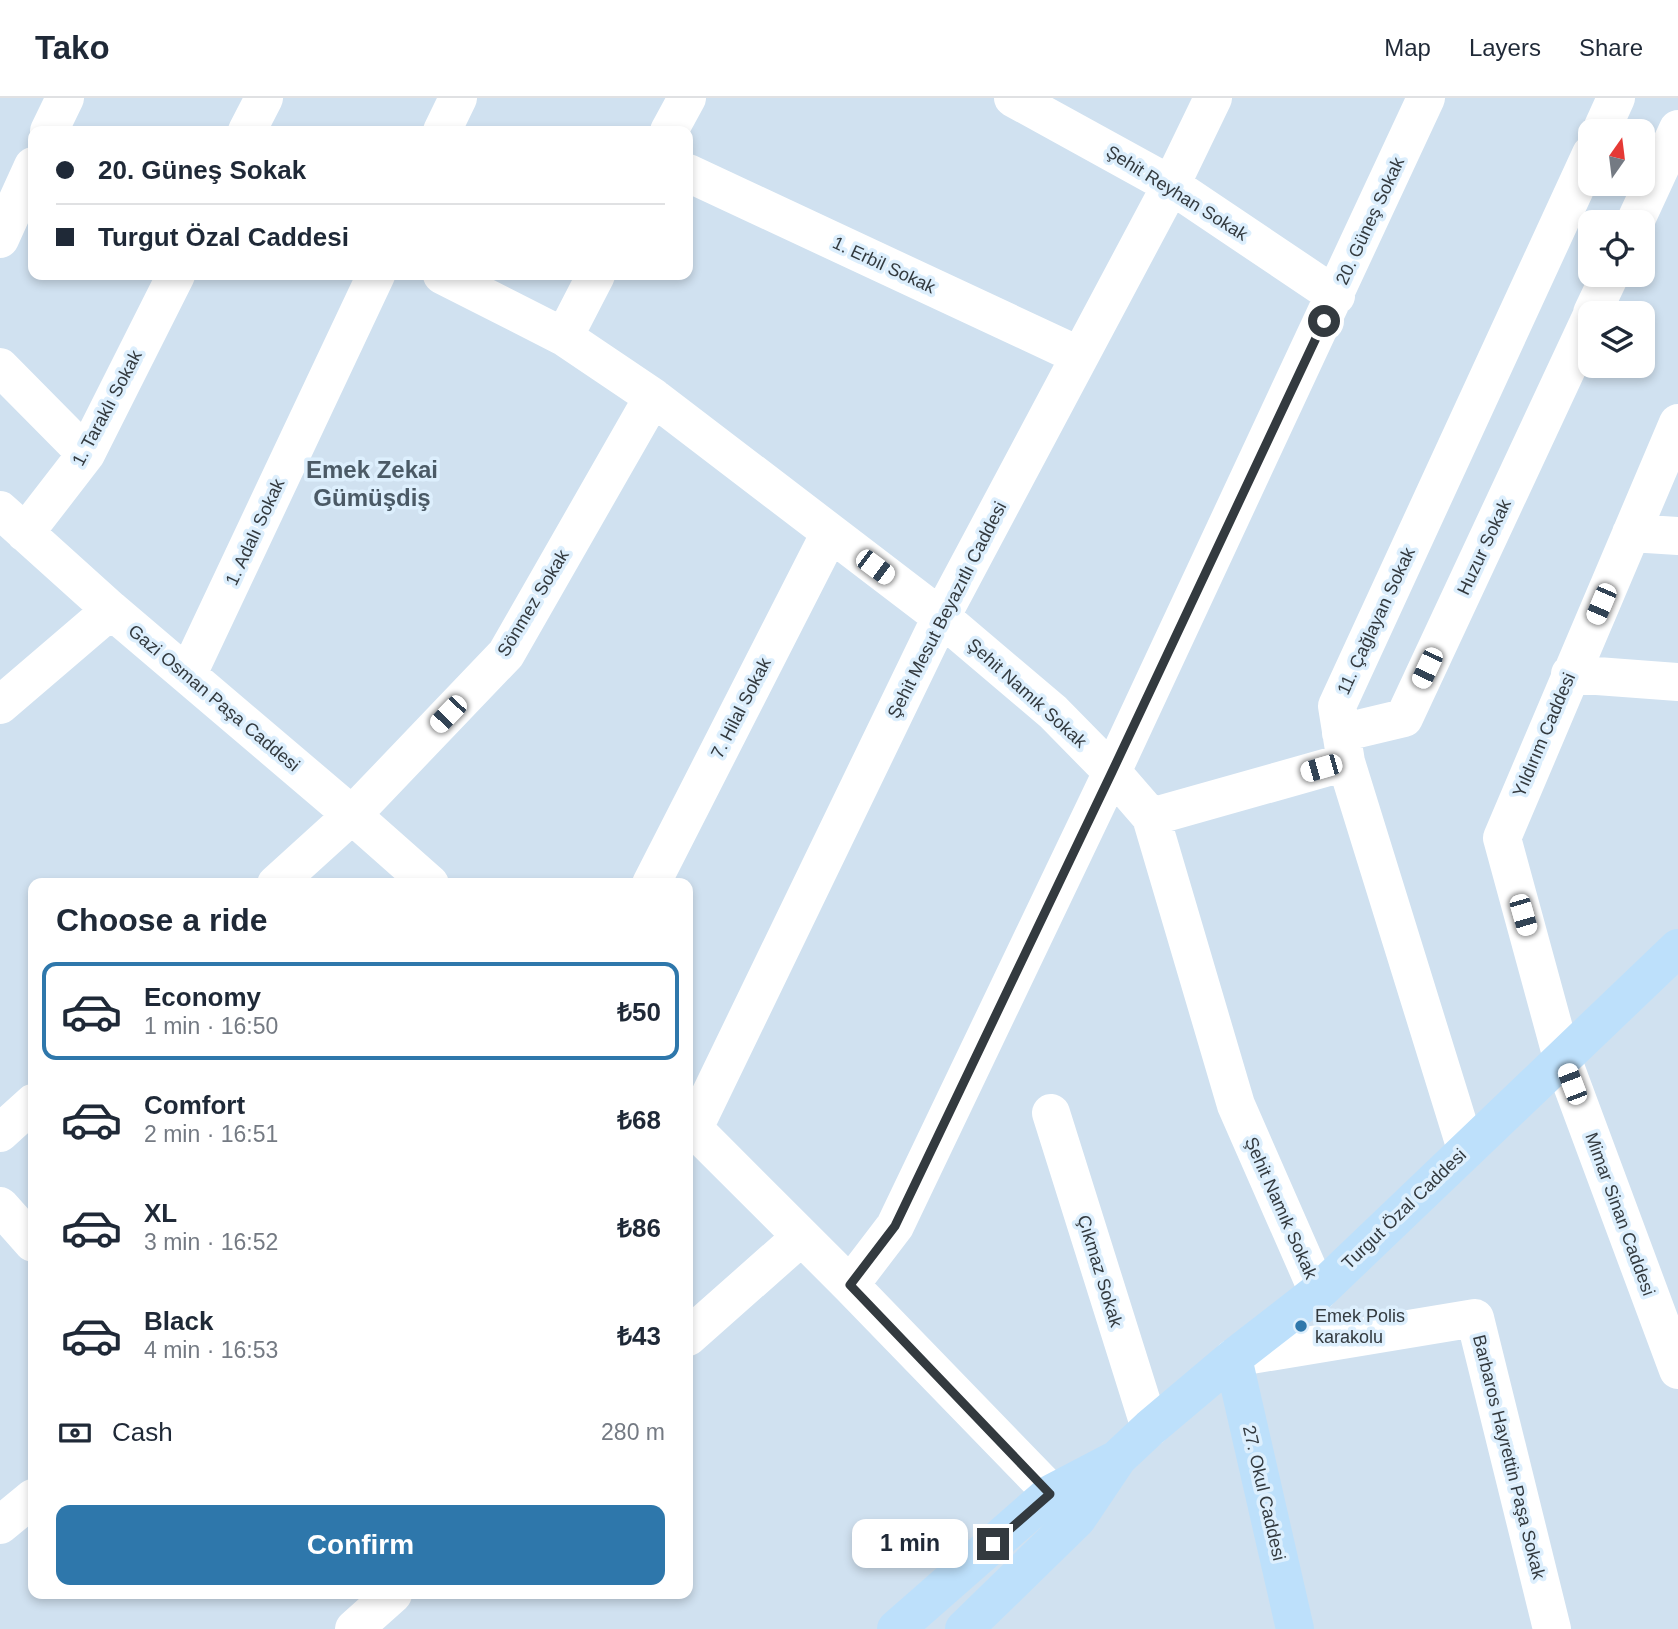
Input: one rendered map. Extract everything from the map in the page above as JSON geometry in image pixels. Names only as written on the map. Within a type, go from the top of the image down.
[{"type":"main road","name":"Turgut Özal Caddesi","points":[[897,1629],[1064,1506],[1233,1358],[1318,1292],[1678,948]]},
{"type":"main road","name":"27. Okul Caddesi","points":[[1233,1358],[1295,1629]]},
{"type":"main road","name":"Turgut Özal Caddesi","points":[[964,1629],[1064,1506]]},
{"type":"street","points":[[51,126],[65,98]]},
{"type":"street","points":[[250,126],[264,98]]},
{"type":"street","points":[[444,126],[458,98]]},
{"type":"street","points":[[672,126],[687,98]]},
{"type":"street","name":"Şehit Reyhan Sokak","points":[[1013,98],[1171,185],[1336,296]]},
{"type":"street","name":"Şehit Mesut Beyazıtlı Caddesi","points":[[693,1121],[941,617],[1171,185],[1213,98]]},
{"type":"street","name":"20. Güneş Sokak","points":[[850,1285],[895,1226],[1112,772],[1426,98]]},
{"type":"street","points":[[1606,119],[1616,98]]},
{"type":"street","points":[[1640,210],[1678,128]]},
{"type":"street","name":"1. Erbil Sokak","points":[[693,175],[1080,356]]},
{"type":"street","points":[[0,239],[28,177]]},
{"type":"street","name":"11. Çağlayan Sokak","points":[[1466,1149],[1343,747],[1337,706],[1578,182]]},
{"type":"street","name":"1. Taraklı Sokak","points":[[13,521],[86,454],[173,280]]},
{"type":"street","name":"1. Adalı Sokak","points":[[188,674],[374,280]]},
{"type":"street","name":"Şehit Namık Sokak","points":[[452,280],[564,337],[653,397],[941,617],[1053,712],[1112,772],[1151,817],[1236,1105],[1318,1292]]},
{"type":"street","points":[[564,337],[593,280]]},
{"type":"street","name":"Huzur Sokak","points":[[1343,747],[1404,718],[1578,345]]},
{"type":"street","points":[[0,367],[86,454]]},
{"type":"street","name":"Sönmez Sokak","points":[[283,878],[352,815],[506,654],[653,397]]},
{"type":"street","name":"Yıldırım Caddesi","points":[[1562,1058],[1502,838],[1678,423]]},
{"type":"street","name":"Gazi Osman Paşa Caddesi","points":[[13,521],[111,610],[423,878]]},
{"type":"street","name":"7. Hilal Sokak","points":[[654,878],[830,533]]},
{"type":"street","points":[[1631,533],[1678,536]]},
{"type":"street","points":[[0,705],[111,610]]},
{"type":"street","points":[[1570,674],[1678,682]]},
{"type":"street","points":[[1151,817],[1343,747]]},
{"type":"street","name":"Mimar Sinan Caddesi","points":[[1562,1058],[1678,1370]]},
{"type":"street","points":[[0,1133],[28,1108]]},
{"type":"street","name":"Çıkmaz Sokak","points":[[1051,1113],[1150,1428]]},
{"type":"street","points":[[693,1127],[1064,1506]]},
{"type":"street","points":[[0,1206],[28,1237]]},
{"type":"street","points":[[693,1333],[801,1237]]},
{"type":"street","name":"Barbaros Hayrettin Paşa Sokak","points":[[1233,1358],[1475,1318],[1552,1629]]},
{"type":"street","points":[[0,1525],[28,1503]]},
{"type":"place","name":"Emek Polis karakolu","points":[[1301,1326]]},
{"type":"district","name":"Emek Zekai Gümüşdiş","points":[[372,483]]},
{"type":"route","points":[[993,1544],[1050,1494],[850,1285],[895,1226],[1324,321]]}]
